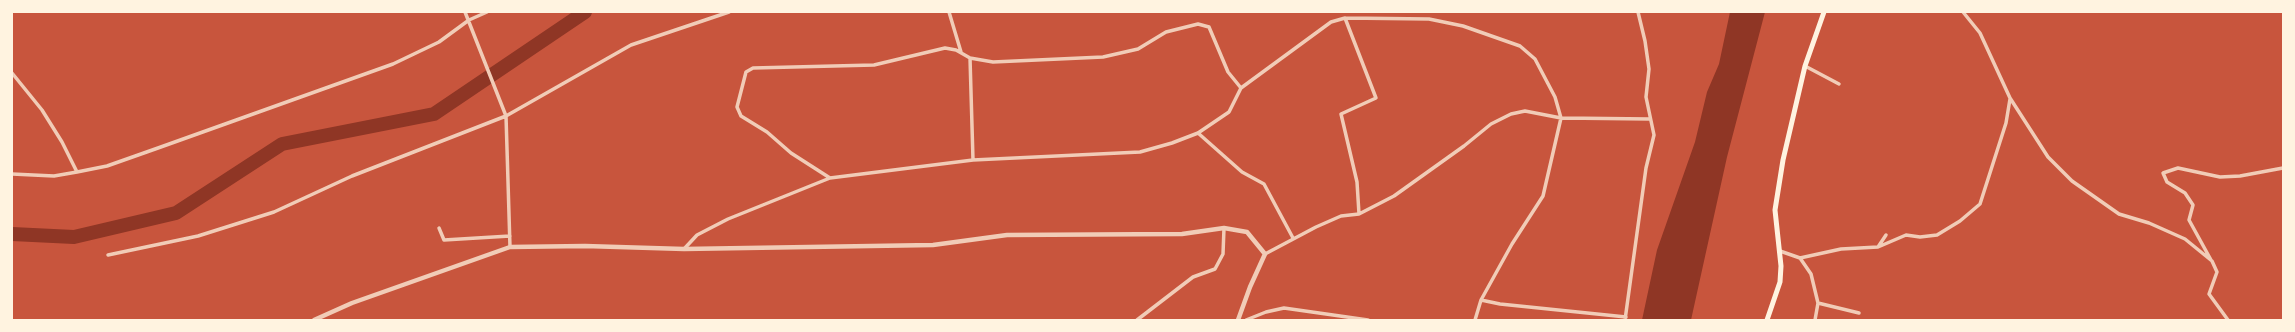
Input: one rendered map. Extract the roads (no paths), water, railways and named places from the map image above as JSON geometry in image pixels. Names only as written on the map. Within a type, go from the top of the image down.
[{"type":"main road","points":[[1767,320],[1780,282],[1780,251],[1776,210],[1778,187],[1805,66],[1824,12]]},
{"type":"street","points":[[465,12],[503,104],[506,116],[510,247]]},
{"type":"street","points":[[12,174],[54,176],[107,166],[394,64],[439,42],[469,20],[487,12]]},
{"type":"street","points":[[108,255],[198,236],[274,212],[352,176],[506,116],[631,45],[729,12]]},
{"type":"street","points":[[949,12],[961,52]]},
{"type":"street","points":[[1481,300],[1500,304],[1626,319],[1646,168],[1654,134],[1646,97],[1649,69],[1646,41],[1638,12]]},
{"type":"street","points":[[1963,12],[1980,33],[2010,98],[2048,157],[2072,181],[2119,214],[2149,223],[2185,239],[2212,261]]},
{"type":"street","points":[[1345,18],[1376,98],[1340,114],[1357,182],[1359,214]]},
{"type":"street","points":[[684,250],[697,235],[728,219],[830,178],[974,160],[1140,152],[1172,143],[1198,133],[1229,112],[1241,88],[1331,22],[1345,18],[1429,19],[1463,26],[1520,46],[1535,59],[1556,97],[1561,118],[1543,196],[1512,244],[1481,300],[1475,320]]},
{"type":"street","points":[[830,178],[792,153],[767,132],[741,116],[737,107],[746,72],[753,68],[874,65],[945,48],[961,52],[970,58],[993,62],[1103,57],[1138,49],[1166,32],[1198,24],[1208,27],[1228,72],[1241,88]]},
{"type":"street","points":[[970,58],[974,160]]},
{"type":"street","points":[[1805,66],[1839,84]]},
{"type":"street","points":[[12,73],[42,110],[62,142],[77,172]]},
{"type":"street","points":[[1780,251],[1800,258],[1841,249],[1878,247],[1906,235],[1920,237],[1937,235],[1960,221],[1980,204],[2006,123],[2010,98]]},
{"type":"street","points":[[1238,320],[1250,287],[1265,254],[1293,238],[1341,216],[1359,214],[1394,196],[1498,120],[1525,111],[1561,118],[1650,119]]},
{"type":"street","points":[[1198,133],[1242,172],[1264,184],[1293,238]]},
{"type":"street","points":[[2228,320],[2209,294],[2217,272],[2189,220],[2193,205],[2185,193],[2167,182],[2163,173],[2178,168],[2226,177],[2283,168]]},
{"type":"street","points":[[440,228],[444,240],[510,236]]},
{"type":"street","points":[[314,320],[352,303],[510,247],[585,246],[684,250],[934,245],[1007,235],[1182,234],[1224,228],[1247,232],[1265,254]]},
{"type":"street","points":[[1138,320],[1193,277],[1215,269],[1223,254],[1224,228]]},
{"type":"street","points":[[1878,247],[1886,235]]},
{"type":"street","points":[[1800,258],[1811,274],[1818,303],[1815,320]]},
{"type":"street","points":[[1818,303],[1859,313]]},
{"type":"street","points":[[1246,320],[1266,312],[1284,308],[1368,320]]},
{"type":"waterway","points":[[12,234],[74,237],[176,213],[282,144],[434,114],[585,12]]}]
